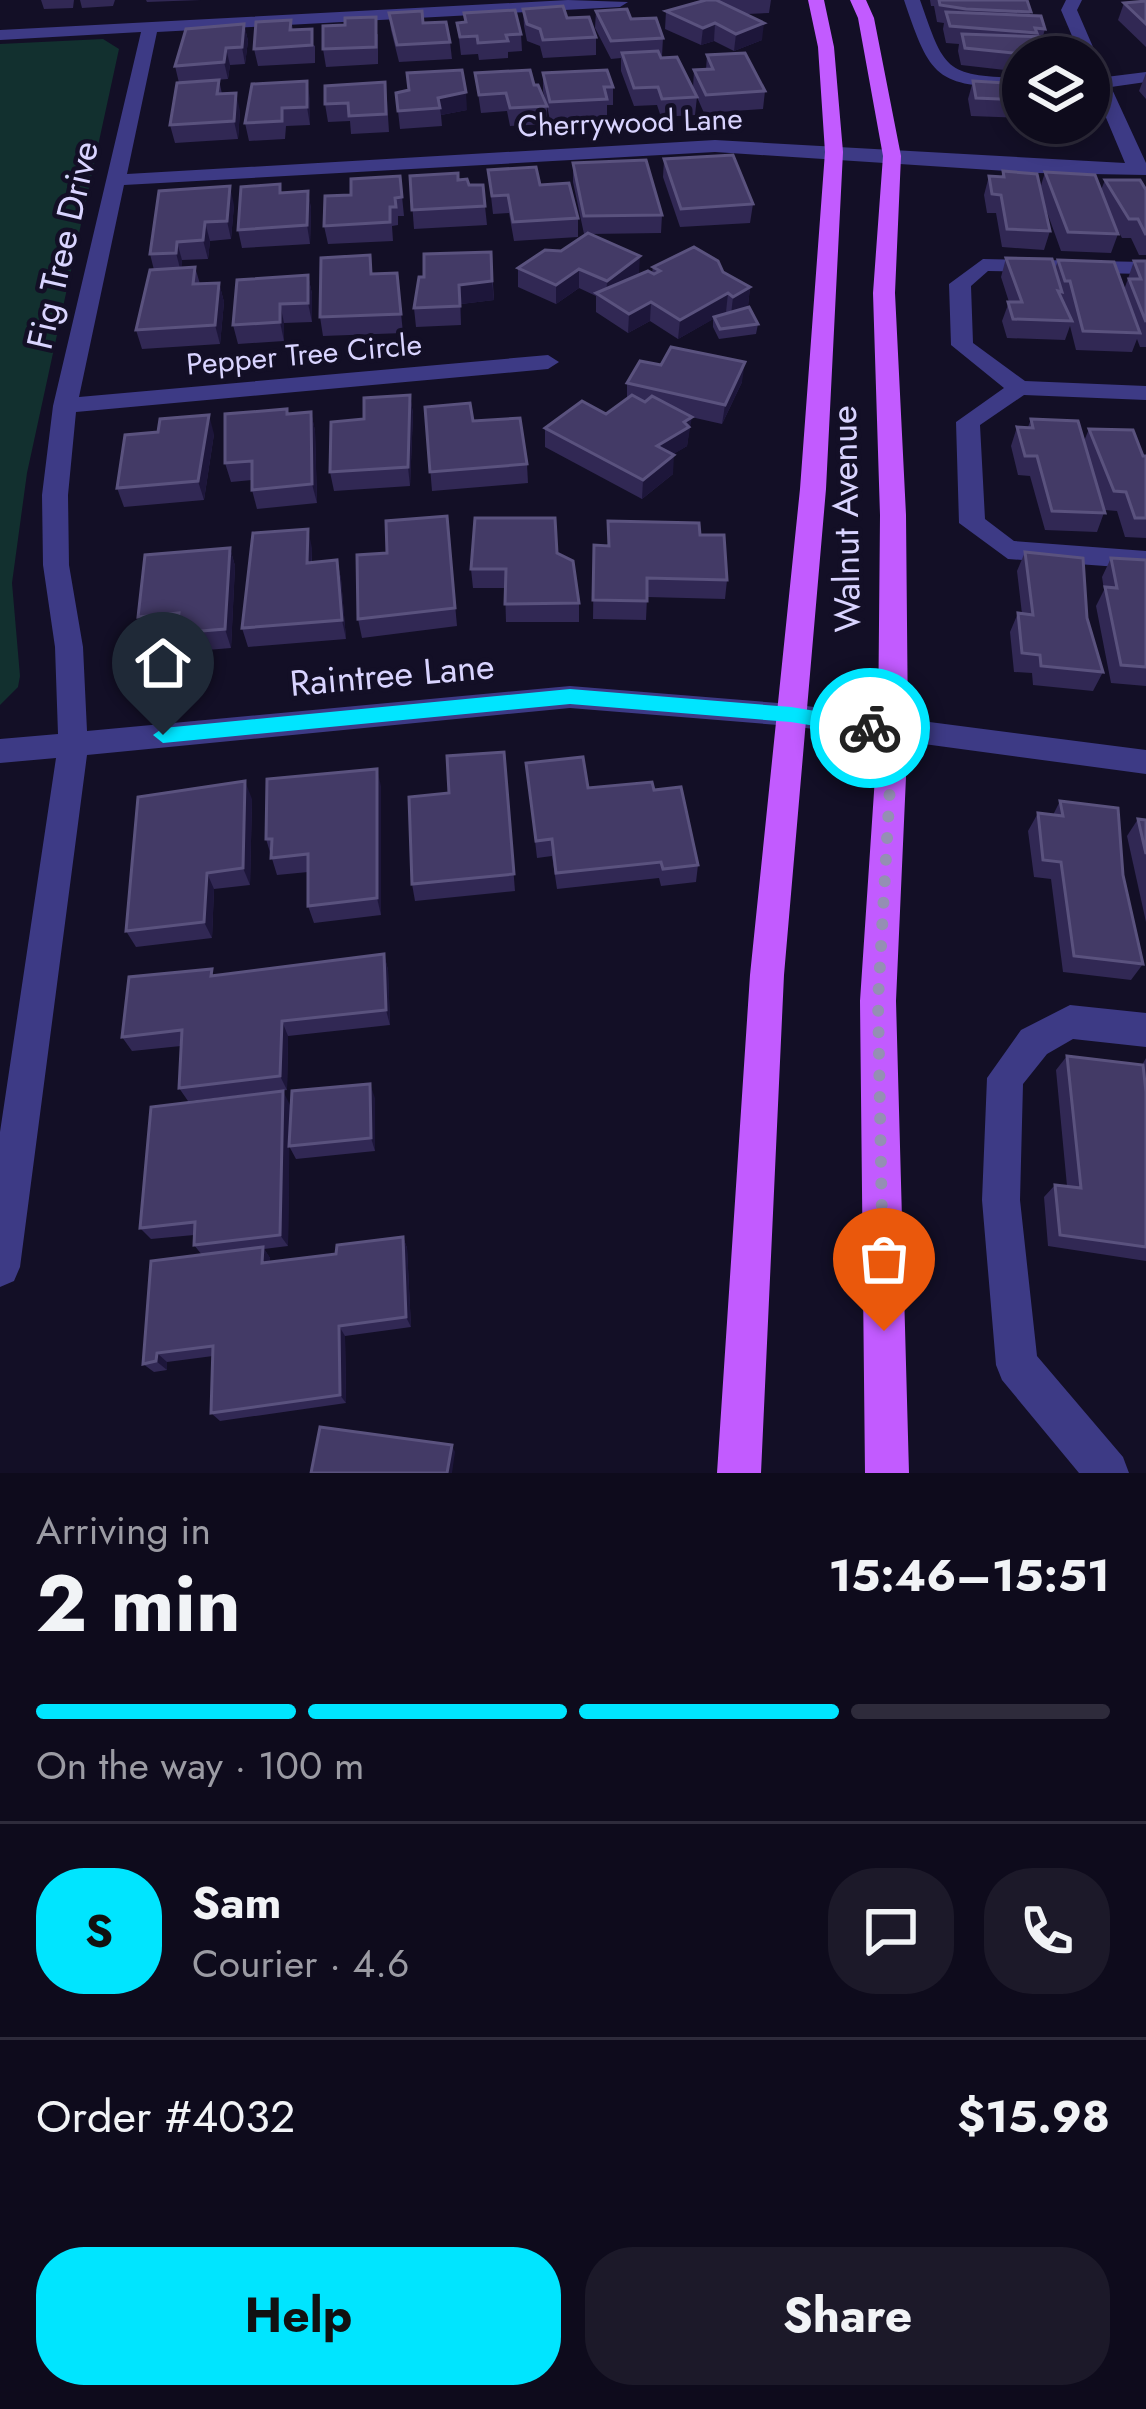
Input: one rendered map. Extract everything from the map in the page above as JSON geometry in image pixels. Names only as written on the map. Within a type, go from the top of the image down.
[{"type":"main road","name":"Walnut Avenue","points":[[739,1473],[767,975],[813,489],[834,152],[826,47],[816,0]]},
{"type":"main road","name":"Walnut Avenue","points":[[857,0],[866,18],[892,156],[884,293],[893,515],[893,732],[878,1001],[887,1473]]},
{"type":"street","points":[[912,0],[931,57],[950,74],[1002,82]]},
{"type":"street","points":[[1074,0],[1070,10],[1079,36]]},
{"type":"street","points":[[0,35],[620,2]]},
{"type":"street","name":"Fig Tree Drive","points":[[0,1267],[73,744],[69,647],[55,542],[65,406],[150,28]]},
{"type":"street","points":[[1110,82],[1146,77]]},
{"type":"street","points":[[1110,110],[1142,169]]},
{"type":"street","name":"Cherrywood Lane","points":[[117,180],[653,147],[1142,169]]},
{"type":"street","points":[[1146,268],[983,265],[960,284],[962,345],[1019,388],[1146,392]]},
{"type":"street","name":"Pepper Tree Circle","points":[[65,406],[548,362]]},
{"type":"street","points":[[1019,388],[968,422],[972,523],[1008,550],[1146,560]]},
{"type":"street","name":"Raintree Lane","points":[[0,751],[570,697],[791,715],[1146,762]]},
{"type":"street","points":[[1107,1473],[1017,1365],[1001,1200],[1004,1078],[1034,1042],[1070,1022],[1146,1030]]},
{"type":"green space","points":[[103,39],[119,49],[27,473],[12,583],[20,676],[18,687],[0,705],[0,44]]},
{"type":"building","points":[[716,0],[764,23],[736,34],[715,23],[703,28],[666,11]]},
{"type":"building","points":[[939,0],[1027,0],[1031,12],[966,9],[940,5]]},
{"type":"building","points":[[1146,1],[1146,24],[1124,3]]},
{"type":"building","points":[[563,6],[567,18],[589,17],[596,37],[543,40],[540,29],[527,24],[523,9]]},
{"type":"building","points":[[627,9],[631,19],[656,18],[663,38],[611,41],[596,11]]},
{"type":"building","points":[[515,10],[521,34],[506,35],[508,41],[478,43],[477,36],[460,37],[457,23],[466,22],[464,13]]},
{"type":"building","points":[[422,11],[423,23],[446,22],[450,42],[397,45],[389,13]]},
{"type":"building","points":[[946,12],[1041,16],[1045,29],[1035,28],[1037,33],[950,26]]},
{"type":"building","points":[[376,17],[376,47],[323,49],[323,26],[345,25],[345,18]]},
{"type":"building","points":[[291,20],[290,30],[312,29],[312,45],[254,49],[256,22]]},
{"type":"building","points":[[244,24],[242,47],[226,48],[224,62],[175,66],[186,29]]},
{"type":"building","points":[[962,34],[1018,36],[1002,36],[1002,52],[965,48]]},
{"type":"building","points":[[658,51],[661,58],[677,57],[697,97],[662,99],[658,87],[634,88],[622,53]]},
{"type":"building","points":[[745,53],[765,91],[706,95],[694,70],[713,69],[707,55]]},
{"type":"building","points":[[462,70],[466,92],[438,98],[440,108],[398,111],[396,93],[409,90],[407,73]]},
{"type":"building","points":[[530,70],[547,106],[510,108],[506,93],[479,95],[475,73]]},
{"type":"building","points":[[607,70],[613,87],[604,87],[607,99],[550,102],[543,73]]},
{"type":"building","points":[[219,80],[217,94],[236,93],[234,121],[170,125],[177,83]]},
{"type":"building","points":[[307,81],[307,107],[282,108],[282,121],[245,123],[252,84]]},
{"type":"building","points":[[973,81],[1002,83],[1002,99],[976,98]]},
{"type":"building","points":[[385,82],[386,114],[349,116],[348,103],[325,104],[325,86]]},
{"type":"building","points":[[733,155],[753,204],[681,209],[664,159]]},
{"type":"building","points":[[646,160],[662,215],[584,216],[573,163]]},
{"type":"building","points":[[536,167],[540,185],[569,183],[578,218],[513,222],[508,195],[492,196],[488,170]]},
{"type":"building","points":[[1003,171],[1037,174],[1050,231],[1007,229],[1001,195],[992,194],[989,176],[1004,177]]},
{"type":"building","points":[[1045,172],[1095,175],[1118,234],[1068,232]]},
{"type":"building","points":[[458,173],[458,180],[483,185],[485,206],[412,210],[410,176]]},
{"type":"building","points":[[400,176],[402,197],[395,198],[396,207],[390,207],[390,222],[324,226],[325,196],[351,195],[351,179]]},
{"type":"building","points":[[1105,180],[1140,180],[1146,190],[1146,235],[1138,219],[1129,219]]},
{"type":"building","points":[[280,184],[280,193],[308,191],[307,225],[238,230],[241,187]]},
{"type":"building","points":[[230,186],[227,221],[205,222],[203,240],[177,242],[176,253],[150,254],[159,191]]},
{"type":"building","points":[[588,233],[640,256],[607,281],[579,269],[556,285],[518,268],[545,250],[561,251]]},
{"type":"building","points":[[694,247],[750,287],[733,297],[728,293],[680,320],[651,302],[629,314],[596,293],[648,271],[654,274],[660,271],[653,267]]},
{"type":"building","points":[[491,252],[492,281],[459,285],[460,306],[414,308],[419,277],[424,277],[424,254]]},
{"type":"building","points":[[370,255],[371,274],[397,273],[401,314],[320,317],[321,258]]},
{"type":"building","points":[[1006,258],[1052,259],[1062,292],[1058,291],[1072,321],[1013,319],[1008,302],[1022,302]]},
{"type":"building","points":[[1058,260],[1114,262],[1140,333],[1083,331],[1070,281],[1065,281]]},
{"type":"building","points":[[1134,261],[1146,261],[1146,322],[1129,279],[1141,279]]},
{"type":"building","points":[[195,267],[193,284],[219,283],[215,325],[136,330],[150,270]]},
{"type":"building","points":[[308,275],[308,303],[280,304],[280,322],[233,325],[237,280]]},
{"type":"building","points":[[749,307],[758,324],[720,329],[714,317]]},
{"type":"building","points":[[671,347],[745,362],[725,405],[627,383],[640,361],[661,365]]},
{"type":"building","points":[[410,395],[408,467],[330,472],[331,422],[364,419],[364,398]]},
{"type":"building","points":[[632,395],[645,402],[652,396],[692,417],[684,422],[689,427],[657,446],[674,455],[643,480],[545,428],[582,401],[606,414]]},
{"type":"building","points":[[470,403],[473,421],[520,418],[527,464],[430,472],[425,407]]},
{"type":"building","points":[[287,409],[287,414],[311,412],[312,484],[252,490],[252,461],[225,463],[225,414]]},
{"type":"building","points":[[209,415],[198,481],[117,488],[125,435],[158,432],[160,419]]},
{"type":"building","points":[[1031,419],[1078,421],[1105,513],[1052,511],[1037,456],[1025,456],[1017,427],[1033,428]]},
{"type":"building","points":[[1089,429],[1133,430],[1146,456],[1146,518],[1135,518],[1126,492],[1114,491]]},
{"type":"building","points":[[447,516],[455,608],[358,619],[357,555],[387,553],[386,521]]},
{"type":"building","points":[[475,518],[555,518],[557,553],[573,561],[579,603],[505,604],[506,569],[471,569]]},
{"type":"building","points":[[608,521],[699,523],[700,535],[724,535],[727,580],[647,578],[647,601],[593,600],[594,545],[609,546]]},
{"type":"building","points":[[308,529],[307,563],[337,560],[342,620],[242,628],[253,533]]},
{"type":"building","points":[[230,548],[225,629],[176,633],[179,613],[138,617],[145,555]]},
{"type":"building","points":[[1025,552],[1083,558],[1087,618],[1103,672],[1041,666],[1040,655],[1022,653],[1018,613],[1033,615]]},
{"type":"building","points":[[1111,558],[1146,560],[1146,667],[1121,665],[1105,587],[1117,588]]},
{"type":"building","points":[[504,752],[514,874],[412,884],[409,797],[449,793],[447,756]]},
{"type":"building","points":[[583,757],[588,788],[652,782],[654,790],[681,787],[698,865],[663,869],[661,862],[556,873],[552,839],[536,841],[526,763]]},
{"type":"building","points":[[377,769],[377,898],[308,906],[308,854],[271,858],[272,839],[266,839],[267,779]]},
{"type":"building","points":[[245,781],[243,868],[207,873],[204,922],[126,931],[138,797]]},
{"type":"building","points":[[1060,801],[1118,808],[1123,875],[1143,964],[1074,956],[1061,862],[1043,860],[1038,813],[1063,816]]},
{"type":"building","points":[[1138,819],[1146,820],[1146,854]]},
{"type":"building","points":[[384,954],[386,1010],[282,1021],[280,1076],[179,1088],[182,1030],[122,1037],[129,977],[212,969],[211,976]]},
{"type":"building","points":[[1067,1056],[1143,1065],[1146,1247],[1060,1235],[1055,1185],[1081,1188]]},
{"type":"building","points":[[370,1084],[371,1138],[289,1146],[292,1091]]},
{"type":"building","points":[[283,1091],[280,1235],[194,1245],[195,1222],[140,1228],[151,1107]]},
{"type":"building","points":[[403,1237],[406,1317],[339,1326],[340,1395],[211,1413],[213,1346],[157,1353],[156,1361],[143,1364],[151,1261],[263,1247],[262,1263],[336,1254],[337,1245]]},
{"type":"building","points":[[320,1427],[452,1445],[447,1473],[311,1473]]},
{"type":"way so far","points":[[870,728],[893,732],[878,1001],[884,1331]]},
{"type":"route","points":[[163,735],[570,697],[791,715],[870,728]]}]
